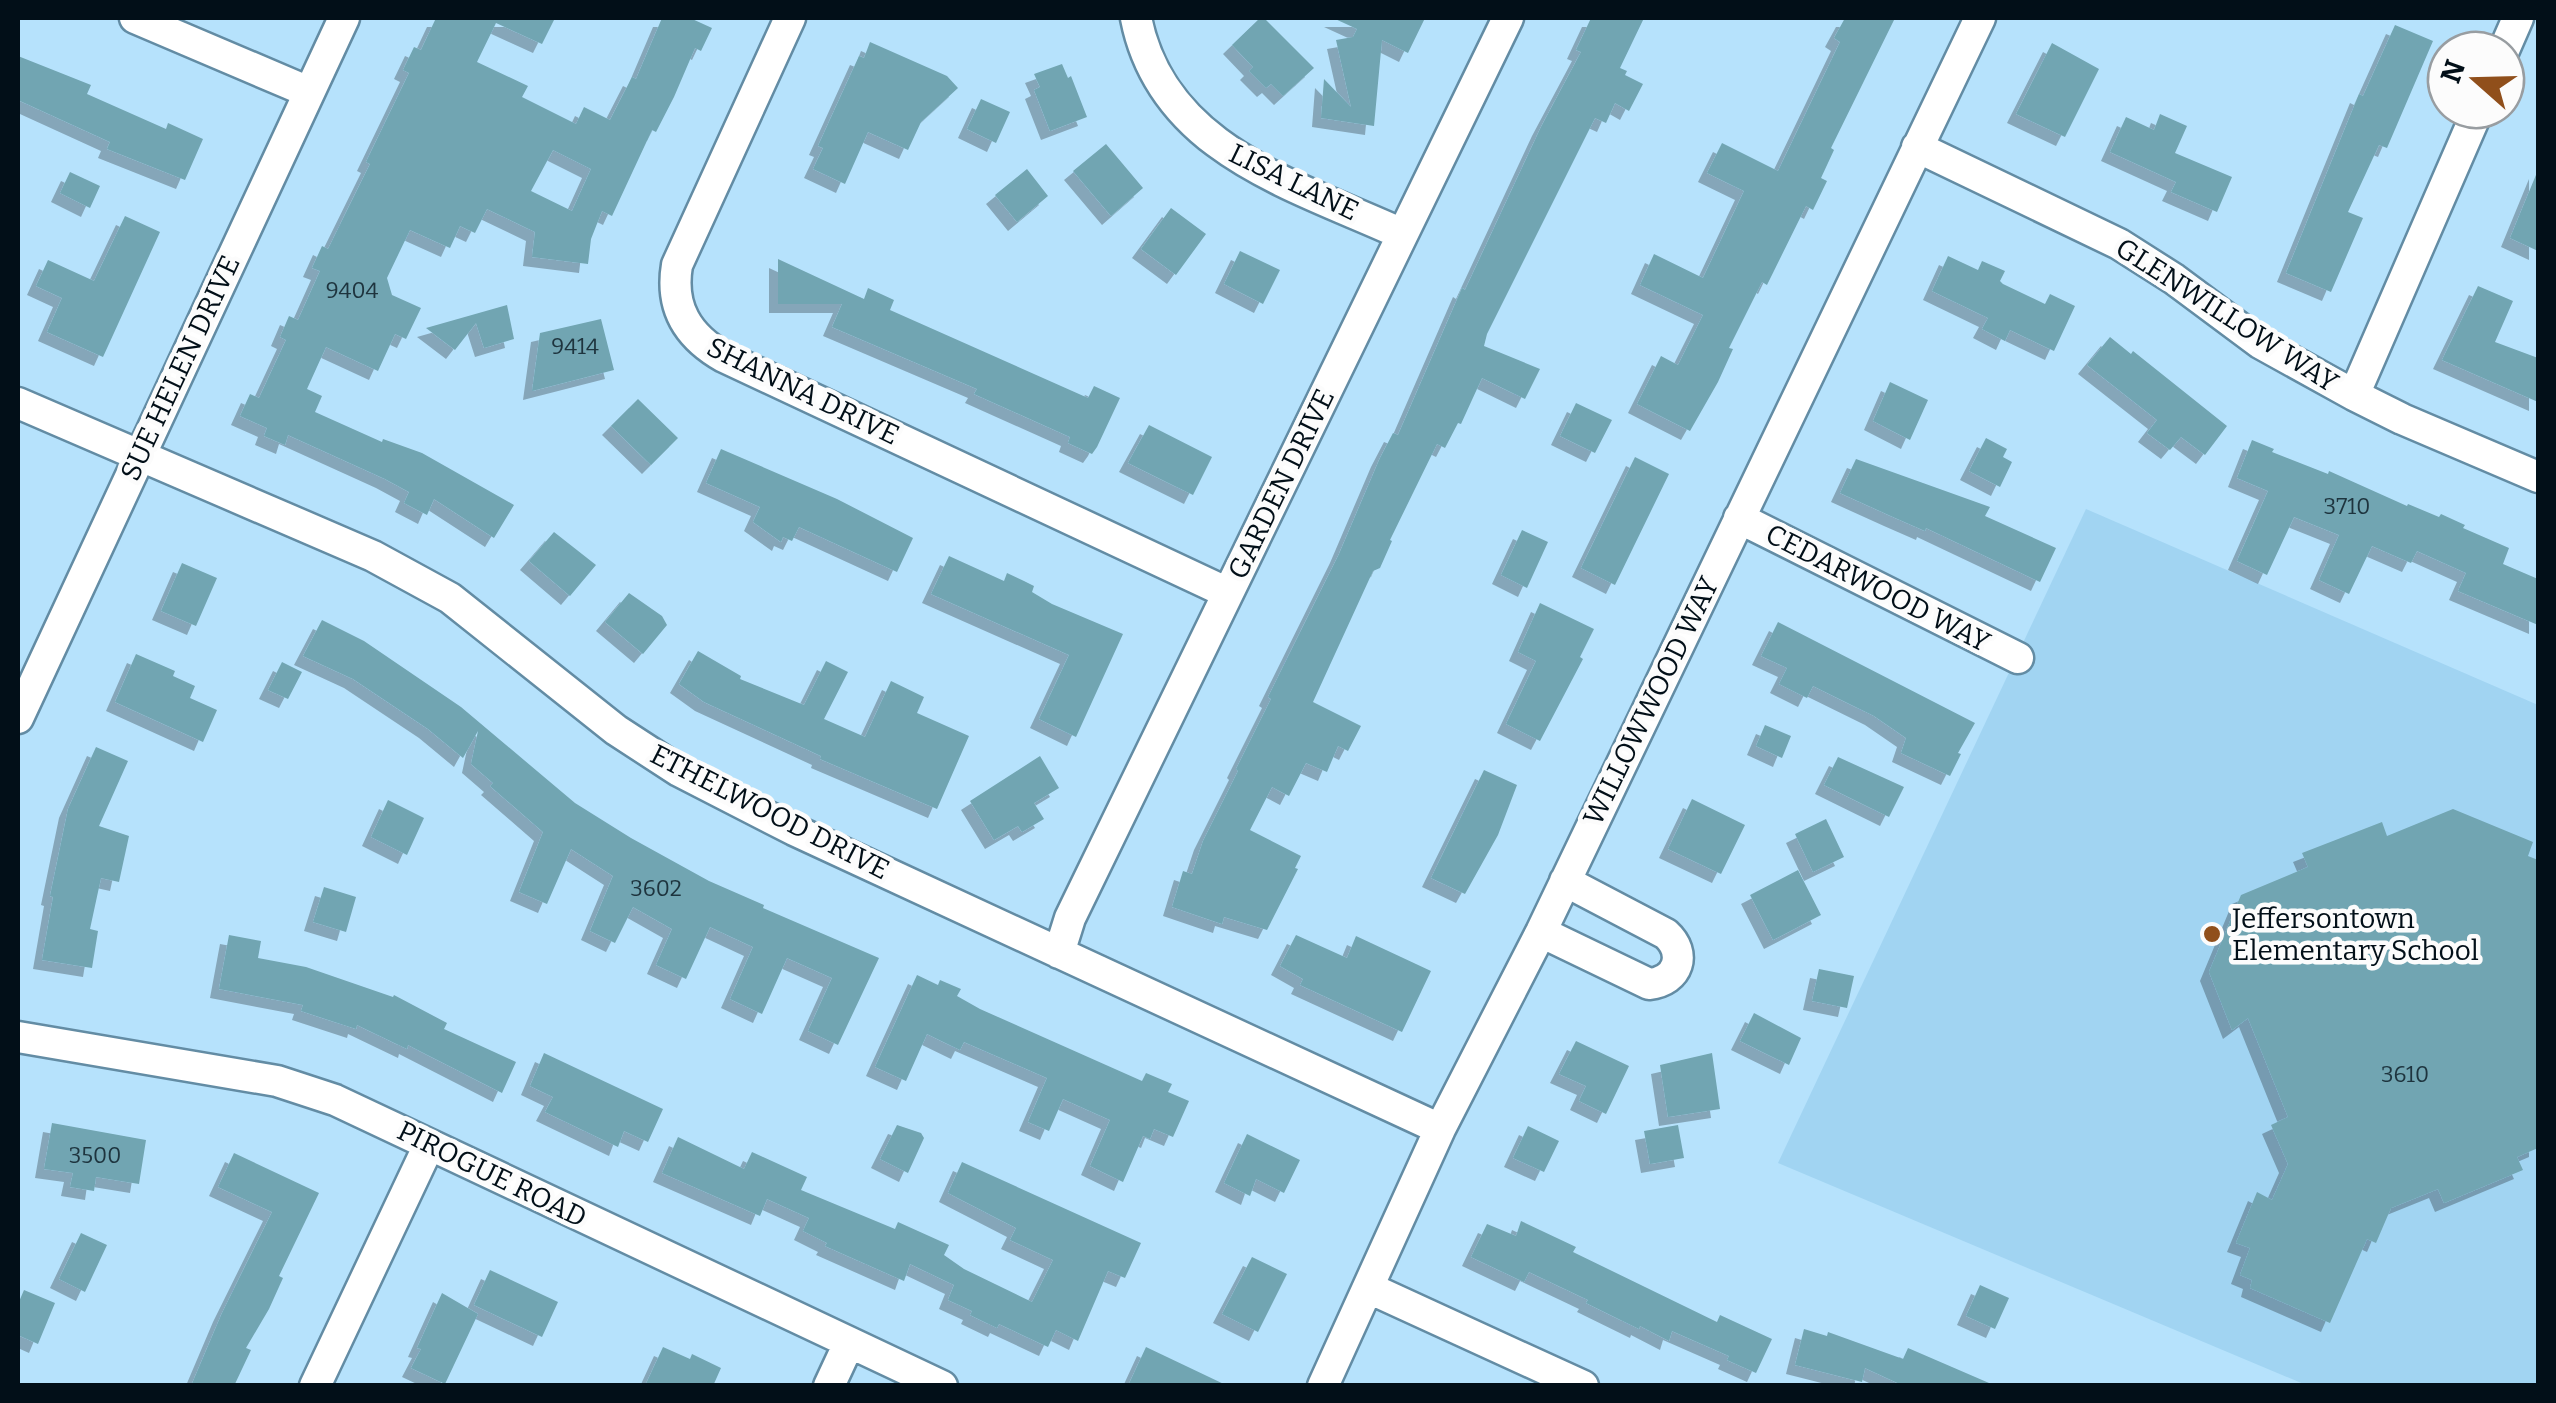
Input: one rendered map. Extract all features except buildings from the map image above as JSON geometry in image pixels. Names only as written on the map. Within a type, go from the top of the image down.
[{"type":"street","points":[[136,18],[309,92]]},
{"type":"street","name":"SUE HELEN DRIVE","points":[[18,718],[344,18]]},
{"type":"street","name":"SHANNA DRIVE","points":[[790,18],[677,264],[676,298],[680,316],[690,332],[724,357],[1228,593]]},
{"type":"street","name":"LISA LANE","points":[[1136,18],[1154,71],[1176,105],[1204,134],[1258,168],[1402,234]]},
{"type":"street","name":"GARDEN DRIVE","points":[[1060,953],[1070,918],[1508,18]]},
{"type":"street","name":"WILLOWWOOD WAY","points":[[1322,1386],[1440,1129],[1541,932],[1980,18]]},
{"type":"street","points":[[2519,18],[2538,26]]},
{"type":"street","points":[[2354,395],[2469,130]]},
{"type":"street","name":"GLENWILLOW WAY","points":[[1917,148],[2120,244],[2260,343],[2354,395],[2538,477]]},
{"type":"street","name":"ETHELWOOD DRIVE","points":[[18,402],[373,556],[450,598],[616,730],[679,771],[794,830],[1440,1129]]},
{"type":"street","name":"CEDARWOOD WAY","points":[[1739,518],[2018,658]]},
{"type":"street","points":[[1541,932],[1649,984],[1667,980],[1678,966],[1677,948],[1666,934],[1565,881]]},
{"type":"street","name":"PIROGUE ROAD","points":[[18,1037],[277,1081],[336,1100],[942,1386]]},
{"type":"street","points":[[315,1386],[429,1145]]},
{"type":"street","points":[[1369,1288],[1583,1386]]},
{"type":"street","points":[[829,1386],[848,1343]]},
{"type":"shaded area","name":"Jeffersontown Elementary School","points":[[2086,509],[2538,705],[2538,1385],[2306,1385],[1778,1163]]},
{"type":"place","name":"Jeffersontown Elementary School","points":[[2212,934]]}]
